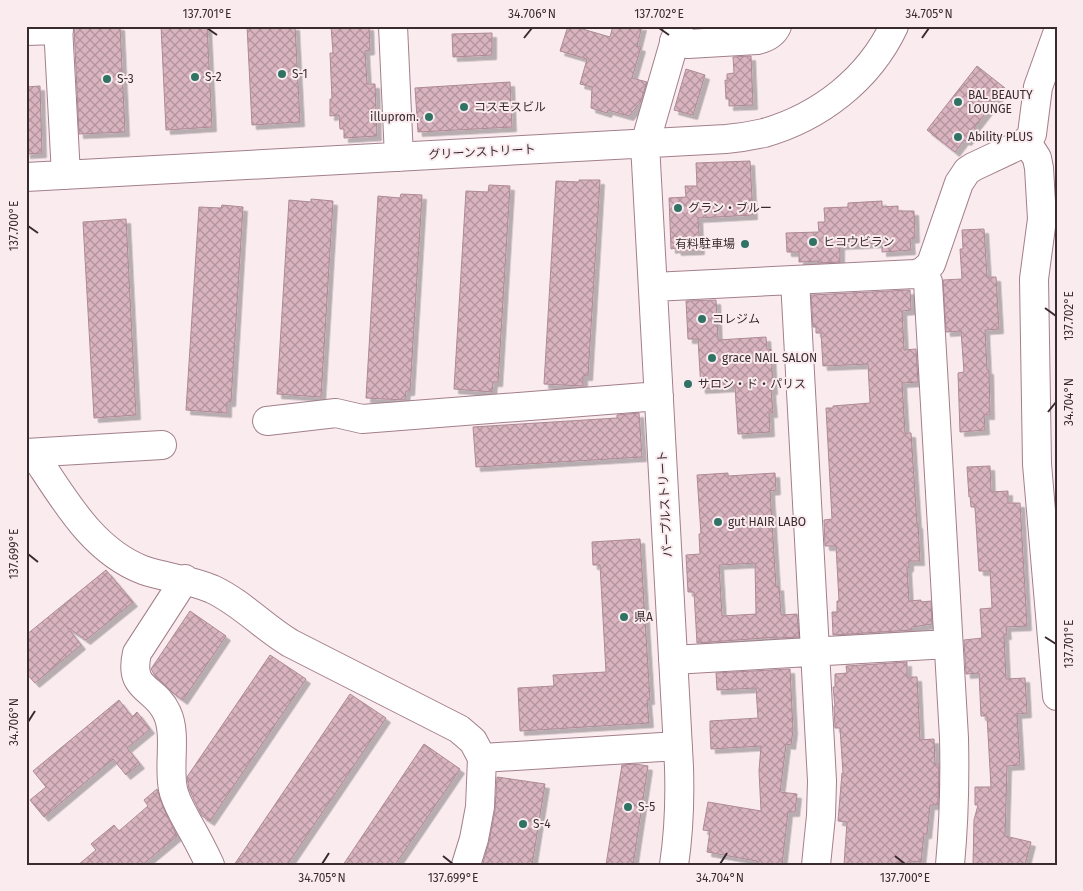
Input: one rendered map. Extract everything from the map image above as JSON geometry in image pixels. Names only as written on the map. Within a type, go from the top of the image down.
[{"type":"street","points":[[393,26],[400,157]]},
{"type":"street","points":[[677,34],[688,44],[757,40],[766,38],[774,32],[777,26]]},
{"type":"street","name":"グリーンストリート","points":[[26,177],[645,144],[726,139],[762,134],[797,121],[829,102],[858,78],[870,64],[881,50],[894,26]]},
{"type":"street","points":[[26,31],[58,28],[66,175]]},
{"type":"street","name":"パープルストリート","points":[[674,865],[680,809],[678,746],[645,144],[677,34]]},
{"type":"street","points":[[653,287],[916,274],[922,272],[932,264],[962,176],[972,167],[1026,141],[1032,134],[1038,87],[1057,34]]},
{"type":"street","points":[[1026,141],[1037,158],[1042,219],[1034,279],[1047,462],[1057,696]]},
{"type":"street","points":[[922,272],[928,282],[955,782],[954,825],[950,865]]},
{"type":"street","points":[[795,280],[822,780],[821,816],[816,865]]},
{"type":"street","points":[[267,421],[336,413],[362,419],[659,396]]},
{"type":"street","points":[[30,453],[162,445]]},
{"type":"street","points":[[30,453],[91,534],[124,561],[144,570],[185,580],[214,590],[235,602],[272,632],[290,643],[459,729],[473,741],[482,758],[480,807],[474,839],[466,865]]},
{"type":"street","points":[[185,580],[137,653],[135,672],[145,689],[163,704],[168,715],[171,726],[173,791],[210,865]]},
{"type":"street","points":[[674,660],[948,644]]},
{"type":"street","points":[[482,758],[678,746]]},
{"type":"building","name":"S-3","points":[[74,26],[120,26],[125,132],[79,134]]},
{"type":"building","name":"S-2","points":[[161,26],[207,26],[212,127],[166,130]]},
{"type":"building","name":"S-1","points":[[247,26],[295,26],[300,122],[252,125]]},
{"type":"building","points":[[331,26],[369,26],[370,50],[365,51],[367,84],[375,84],[377,136],[344,138],[344,129],[340,129],[339,115],[330,116],[330,99],[332,99],[330,53],[333,53]]},
{"type":"building","points":[[568,26],[610,37],[613,26],[642,26],[637,46],[641,47],[632,78],[647,82],[640,103],[629,116],[608,110],[607,113],[591,108],[592,87],[580,84],[587,59],[560,51]]},
{"type":"building","points":[[492,33],[492,55],[453,57],[452,34]]},
{"type":"building","points":[[751,56],[753,105],[729,106],[729,99],[726,99],[725,80],[727,81],[727,74],[734,73],[733,57]]},
{"type":"building","points":[[977,66],[1005,88],[974,128],[976,130],[967,141],[964,140],[955,152],[927,130]]},
{"type":"building","points":[[686,69],[705,75],[693,115],[674,110]]},
{"type":"building","name":"コスモスビル","points":[[510,82],[512,127],[418,132],[415,88]]},
{"type":"building","points":[[40,86],[42,153],[26,154],[26,87]]},
{"type":"building","points":[[750,161],[753,215],[698,218],[700,250],[677,251],[676,248],[671,249],[669,198],[686,197],[685,186],[697,186],[696,163]]},
{"type":"building","points":[[579,180],[600,180],[588,376],[583,376],[583,386],[544,384],[556,181],[579,182]]},
{"type":"building","points":[[489,185],[510,186],[498,382],[493,382],[492,392],[454,389],[466,191],[488,192]]},
{"type":"building","points":[[401,194],[422,195],[410,391],[406,391],[405,400],[366,398],[378,196],[400,198]]},
{"type":"building","points":[[311,199],[333,201],[321,397],[277,394],[289,200],[311,202]]},
{"type":"building","points":[[882,201],[882,207],[898,206],[898,211],[914,211],[915,238],[910,239],[911,250],[882,252],[882,243],[840,245],[840,262],[818,263],[818,261],[799,262],[799,252],[787,252],[786,233],[819,232],[818,222],[825,222],[824,208],[848,207],[848,203]]},
{"type":"building","points":[[222,205],[243,207],[231,402],[227,402],[227,413],[186,410],[199,207],[221,208]]},
{"type":"building","points":[[126,219],[136,415],[94,418],[83,222]]},
{"type":"building","points":[[984,229],[987,277],[996,277],[999,329],[985,330],[987,370],[989,370],[990,415],[984,415],[985,430],[960,432],[958,373],[964,372],[961,331],[946,332],[943,280],[962,279],[960,249],[963,249],[962,230]]},
{"type":"building","points":[[910,290],[911,310],[902,311],[904,350],[916,349],[918,382],[902,383],[905,433],[911,433],[920,561],[909,561],[909,567],[907,568],[909,601],[931,601],[932,624],[912,627],[912,630],[833,635],[832,612],[837,612],[837,601],[839,601],[836,546],[825,546],[824,520],[832,519],[826,408],[870,403],[868,364],[823,366],[821,333],[816,333],[816,327],[813,327],[811,295]]},
{"type":"building","points":[[716,300],[718,340],[766,337],[767,349],[771,349],[773,413],[769,413],[770,432],[738,434],[735,387],[701,389],[698,339],[688,339],[686,301]]},
{"type":"building","points":[[639,413],[642,457],[476,467],[473,427],[617,418],[617,415]]},
{"type":"building","points":[[990,466],[991,492],[1008,491],[1008,503],[1020,503],[1027,626],[1006,627],[1007,635],[1004,635],[1006,679],[1025,678],[1027,713],[1017,714],[1020,765],[1007,766],[1005,836],[1031,842],[1025,865],[973,865],[974,820],[978,805],[975,805],[975,787],[991,787],[987,716],[981,716],[979,673],[966,674],[964,640],[982,638],[980,609],[992,608],[990,571],[979,571],[975,507],[971,507],[969,497],[967,467]]},
{"type":"building","points":[[728,473],[728,476],[775,473],[776,490],[770,491],[776,587],[779,586],[781,615],[797,614],[799,637],[697,643],[694,592],[688,592],[686,555],[700,554],[699,534],[701,534],[697,475]],"holes":[[[755,563],[756,614],[722,616],[719,565]]]},
{"type":"building","name":"県A","points":[[640,539],[650,700],[647,700],[649,723],[520,731],[518,688],[554,686],[553,675],[606,672],[600,565],[593,565],[592,542]]},
{"type":"building","points":[[106,570],[133,602],[86,640],[67,627],[81,645],[35,683],[26,673],[26,635]]},
{"type":"building","points":[[190,611],[226,636],[183,700],[155,676],[151,669]]},
{"type":"building","points":[[270,655],[306,679],[210,821],[202,816],[189,789],[187,777]]},
{"type":"building","points":[[907,662],[907,677],[917,677],[920,740],[934,739],[935,764],[939,764],[938,805],[930,805],[927,834],[924,834],[921,862],[910,861],[910,864],[896,862],[896,865],[844,865],[847,822],[838,821],[843,773],[840,728],[835,728],[833,687],[835,687],[835,674],[847,673],[846,666]]},
{"type":"building","points":[[790,669],[793,730],[791,745],[786,744],[780,792],[797,794],[795,812],[788,812],[782,865],[757,865],[757,861],[707,852],[710,831],[703,830],[708,802],[761,811],[759,771],[761,746],[711,749],[710,730],[710,721],[758,718],[756,688],[717,690],[716,673]]},
{"type":"building","points":[[350,694],[386,718],[287,865],[234,865]]},
{"type":"building","points":[[119,700],[132,717],[137,712],[150,729],[127,748],[140,764],[126,775],[113,759],[44,817],[30,800],[46,787],[33,771]]},
{"type":"building","points":[[424,744],[460,769],[395,865],[343,865]]},
{"type":"building","name":"S-5","points":[[622,765],[648,766],[633,865],[606,865]]},
{"type":"building","name":"S-4","points":[[497,777],[545,784],[532,865],[483,863],[495,810]]},
{"type":"building","points":[[157,789],[163,807],[177,836],[142,865],[78,865],[96,850],[91,844],[114,825],[119,831],[148,806],[144,800]]},
{"type":"place","name":"S-1","points":[[282,74]]},
{"type":"place","name":"S-2","points":[[195,77]]},
{"type":"place","name":"S-3","points":[[107,79]]},
{"type":"place","name":"BAL BEAUTY LOUNGE","points":[[958,102]]},
{"type":"place","name":"コスモスビル","points":[[464,107]]},
{"type":"place","name":"illuprom.","points":[[429,117]]},
{"type":"place","name":"Ability PLUS","points":[[958,137]]},
{"type":"place","name":"グラン・ブルー","points":[[678,208]]},
{"type":"place","name":"ヒコウビラン","points":[[813,242]]},
{"type":"place","name":"有料駐車場","points":[[745,244]]},
{"type":"place","name":"コレジム","points":[[702,319]]},
{"type":"place","name":"grace NAIL SALON","points":[[712,358]]},
{"type":"place","name":"サロン・ド・パリス","points":[[688,384]]},
{"type":"place","name":"gut HAIR LABO","points":[[718,522]]},
{"type":"place","name":"県A","points":[[624,617]]},
{"type":"place","name":"S-5","points":[[628,807]]},
{"type":"place","name":"S-4","points":[[523,824]]}]
